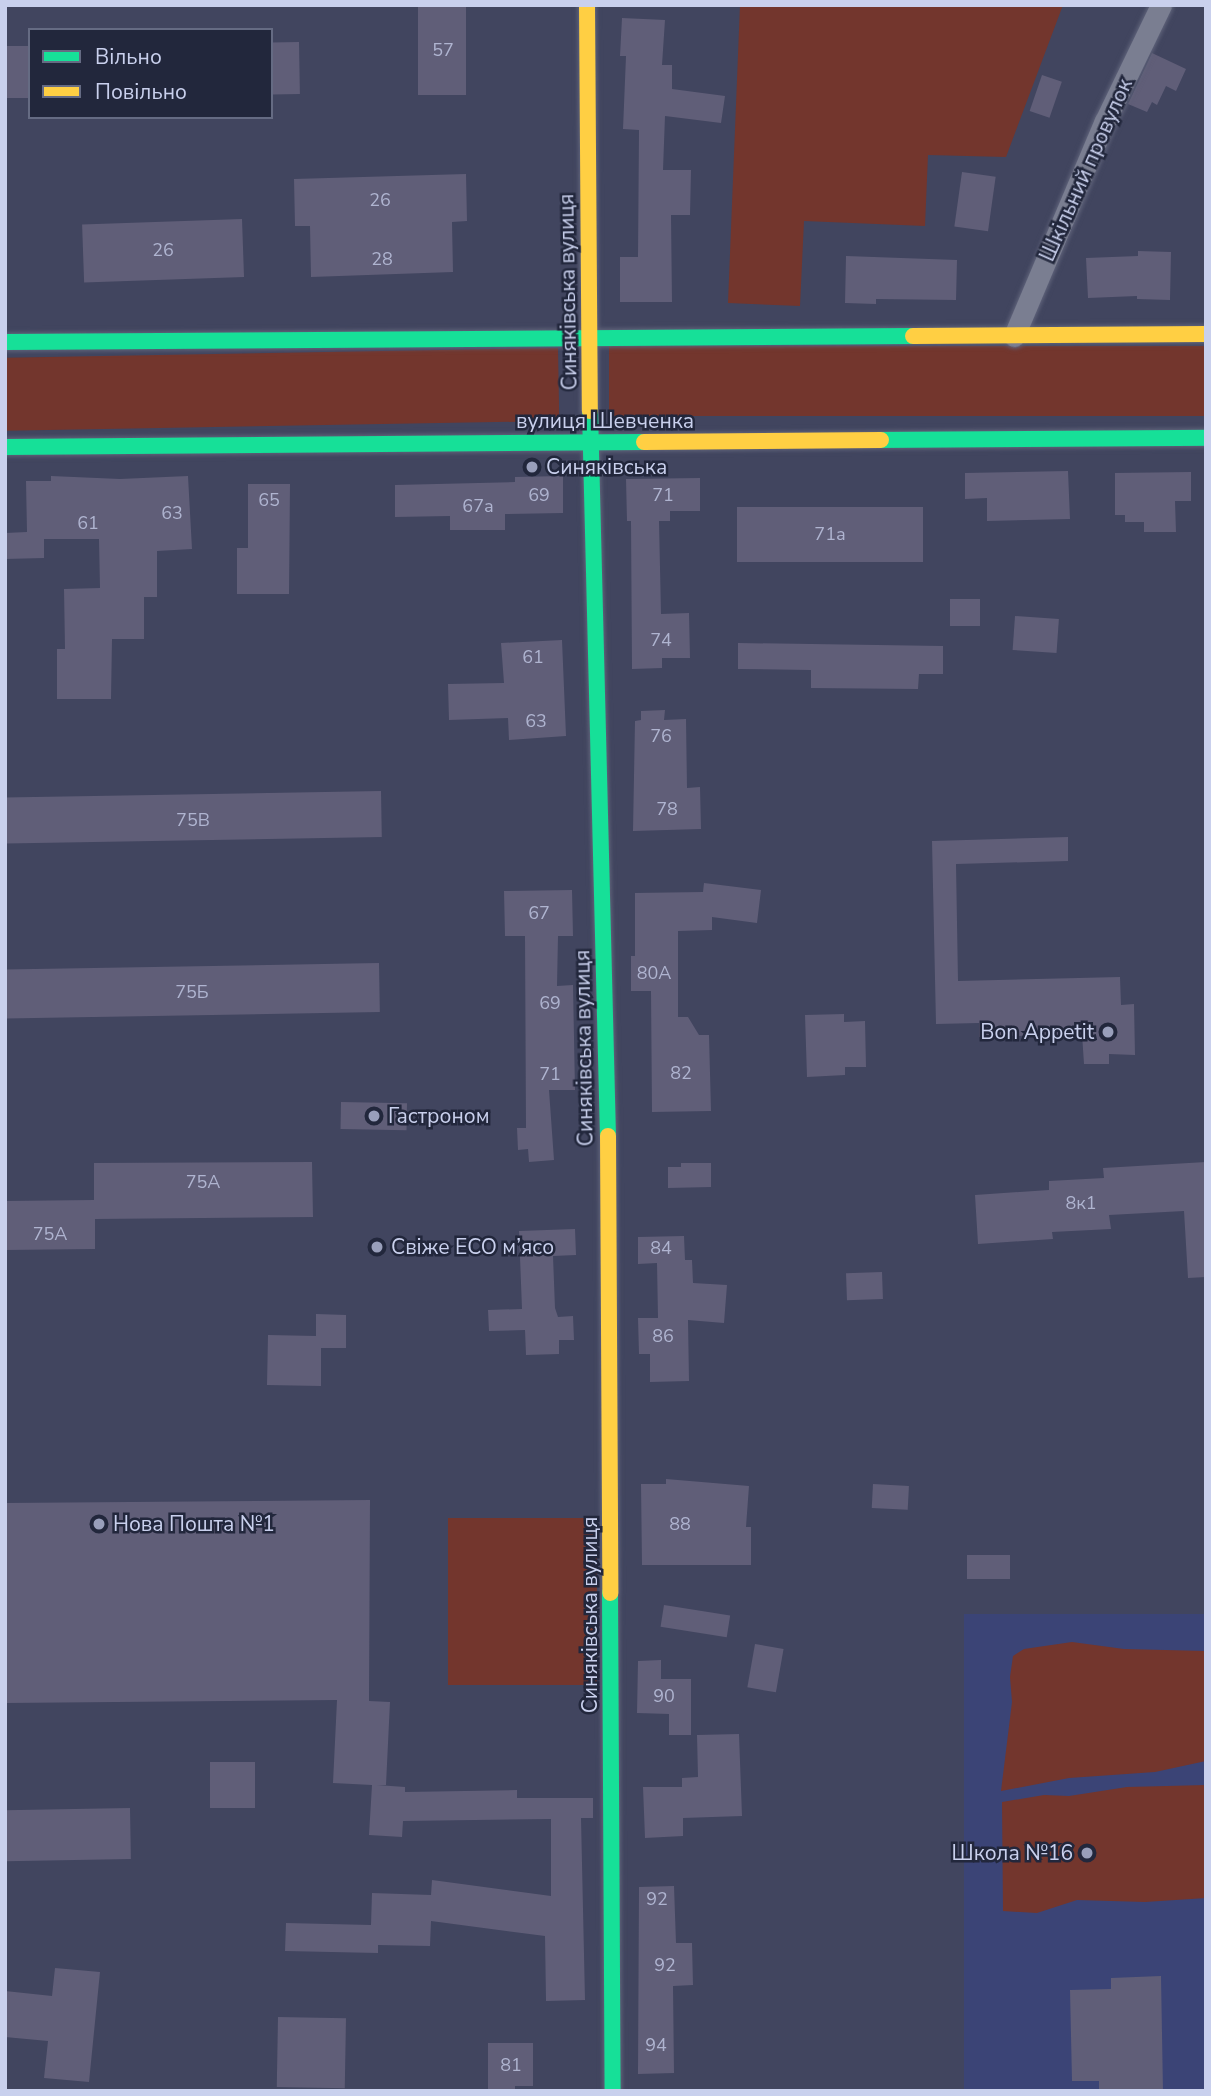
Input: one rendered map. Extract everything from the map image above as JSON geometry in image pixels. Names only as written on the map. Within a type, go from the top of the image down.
[{"type":"main road","name":"Синяківська вулиця","points":[[587,5],[590,441],[608,1139],[613,2091]]},
{"type":"main road","points":[[5,342],[1206,334]]},
{"type":"main road","name":"вулиця Шевченка","points":[[5,447],[1206,438]]},
{"type":"street","name":"Шкільний провулок","points":[[1014,336],[1105,121],[1161,5]]},
{"type":"shaded area","points":[[740,5],[1063,5],[1006,157],[928,155],[925,226],[804,221],[800,306],[728,303]]},
{"type":"shaded area","points":[[609,346],[1206,346],[1206,416],[609,416]]},
{"type":"shaded area","points":[[558,348],[559,421],[6,431],[5,358]]},
{"type":"shaded area","points":[[448,1518],[597,1518],[597,1685],[448,1685]]},
{"type":"shaded area","name":"Школа №16","points":[[964,1614],[1206,1614],[1206,2091],[964,2091]]},
{"type":"shaded area","points":[[1072,1642],[1124,1649],[1206,1651],[1206,1761],[1155,1772],[1069,1778],[1001,1791],[1012,1702],[1010,1677],[1013,1656],[1024,1649]]},
{"type":"shaded area","points":[[1206,1785],[1206,1898],[1145,1902],[1077,1900],[1037,1913],[1003,1911],[1002,1802],[1127,1787]]},
{"type":"building","points":[[418,5],[466,5],[466,95],[418,95]]},
{"type":"building","points":[[622,18],[665,20],[662,65],[672,65],[672,89],[725,96],[721,123],[665,116],[663,170],[691,170],[690,215],[671,215],[672,302],[620,302],[620,257],[638,257],[639,130],[623,129],[626,56],[620,56]]},
{"type":"building","points":[[273,42],[299,42],[300,94],[273,94]]},
{"type":"building","points":[[5,46],[28,46],[28,98],[5,98]]},
{"type":"building","points":[[1152,53],[1186,69],[1176,91],[1166,86],[1157,105],[1152,102],[1147,112],[1128,104]]},
{"type":"building","points":[[1042,75],[1062,82],[1049,118],[1030,111]]},
{"type":"building","points":[[962,172],[996,177],[988,231],[954,226]]},
{"type":"building","points":[[466,174],[467,221],[452,222],[453,272],[311,277],[310,226],[295,226],[294,179]]},
{"type":"building","points":[[242,219],[244,277],[84,283],[82,225]]},
{"type":"building","points":[[1138,251],[1171,252],[1170,300],[1137,299],[1137,296],[1088,298],[1086,258],[1138,256]]},
{"type":"building","points":[[846,256],[957,260],[956,300],[876,299],[876,304],[845,303]]},
{"type":"building","points":[[1068,471],[1070,519],[987,521],[987,498],[965,499],[965,473]]},
{"type":"building","points":[[1191,472],[1191,501],[1175,501],[1176,532],[1144,532],[1144,522],[1125,522],[1125,515],[1115,515],[1115,473]]},
{"type":"building","points":[[51,476],[120,479],[188,476],[192,549],[157,551],[157,597],[144,597],[144,639],[112,639],[111,699],[57,699],[57,649],[65,649],[64,589],[100,588],[99,539],[44,539],[44,558],[5,559],[5,533],[27,532],[26,481],[51,481]]},
{"type":"building","points":[[563,476],[563,513],[505,514],[505,530],[450,530],[450,516],[395,517],[395,485],[515,482],[515,477]]},
{"type":"building","points":[[700,478],[700,511],[670,511],[670,521],[659,521],[661,614],[689,613],[690,658],[662,658],[662,668],[632,669],[631,521],[627,521],[626,479]]},
{"type":"building","points":[[248,484],[290,484],[289,594],[237,594],[237,548],[248,548]]},
{"type":"building","points":[[737,507],[923,507],[923,562],[737,562]]},
{"type":"building","points":[[950,599],[980,599],[980,626],[950,626]]},
{"type":"building","points":[[1015,616],[1059,619],[1057,653],[1013,650]]},
{"type":"building","points":[[562,640],[566,736],[509,740],[508,718],[449,720],[448,684],[504,683],[501,643]]},
{"type":"building","points":[[738,643],[943,646],[943,674],[919,674],[918,689],[811,688],[811,670],[738,669]]},
{"type":"building","points":[[665,710],[664,720],[686,719],[687,788],[700,787],[701,829],[633,831],[635,721],[641,720],[641,711]]},
{"type":"building","points":[[381,791],[382,837],[6,844],[5,798]]},
{"type":"building","points":[[1068,837],[1068,861],[956,864],[958,981],[1120,977],[1121,1005],[1134,1004],[1135,1055],[1109,1054],[1109,1064],[1084,1064],[1082,1034],[979,1037],[979,1023],[936,1024],[932,841]]},
{"type":"building","points":[[704,883],[761,890],[757,923],[712,917],[712,930],[678,931],[678,1017],[688,1017],[699,1035],[709,1035],[711,1111],[652,1112],[651,991],[631,991],[631,956],[635,956],[635,893],[703,892]]},
{"type":"building","points":[[572,890],[573,936],[558,936],[557,986],[573,985],[575,1090],[549,1090],[554,1160],[529,1162],[528,1149],[518,1150],[517,1128],[526,1128],[525,936],[505,936],[504,891]]},
{"type":"building","points":[[379,963],[380,1012],[6,1019],[5,970]]},
{"type":"building","points":[[844,1014],[844,1022],[865,1021],[866,1067],[845,1067],[845,1075],[807,1077],[805,1015]]},
{"type":"building","name":"Гастроном","points":[[341,1102],[407,1103],[407,1130],[341,1129]]},
{"type":"building","points":[[312,1162],[313,1217],[95,1219],[95,1249],[5,1250],[5,1201],[94,1200],[94,1163]]},
{"type":"building","points":[[1206,1162],[1206,1277],[1188,1278],[1184,1211],[1109,1215],[1111,1229],[1052,1232],[1053,1239],[978,1244],[975,1195],[1049,1190],[1049,1181],[1104,1178],[1103,1168]]},
{"type":"building","points":[[681,1163],[711,1163],[711,1187],[668,1188],[668,1167],[681,1167]]},
{"type":"building","points":[[575,1229],[576,1255],[553,1256],[555,1308],[558,1317],[573,1316],[574,1340],[559,1340],[559,1354],[526,1355],[525,1330],[489,1331],[488,1310],[522,1309],[519,1231]]},
{"type":"building","points":[[684,1236],[685,1260],[692,1260],[693,1283],[727,1285],[724,1323],[688,1320],[689,1381],[650,1382],[650,1354],[639,1354],[638,1318],[658,1318],[657,1263],[638,1264],[638,1237]]},
{"type":"building","points":[[882,1272],[883,1299],[847,1300],[846,1273]]},
{"type":"building","points":[[316,1314],[346,1315],[346,1348],[321,1348],[321,1386],[267,1385],[268,1335],[316,1336]]},
{"type":"building","points":[[666,1479],[749,1486],[746,1527],[751,1527],[751,1565],[642,1565],[641,1484],[666,1484]]},
{"type":"building","points":[[873,1484],[909,1486],[908,1510],[872,1508]]},
{"type":"building","points":[[370,1500],[369,1701],[390,1702],[386,1785],[377,1785],[405,1787],[405,1792],[517,1790],[517,1798],[593,1798],[593,1818],[581,1818],[585,2000],[546,2001],[545,1936],[431,1921],[430,1946],[378,1945],[378,1953],[285,1951],[286,1923],[371,1925],[372,1893],[431,1895],[432,1880],[551,1896],[551,1819],[403,1821],[402,1837],[369,1835],[372,1785],[333,1783],[337,1700],[5,1703],[5,1503]]},
{"type":"building","points":[[967,1555],[1010,1555],[1010,1579],[967,1579]]},
{"type":"building","points":[[664,1605],[730,1615],[727,1637],[661,1627]]},
{"type":"building","points":[[755,1644],[784,1649],[776,1692],[747,1687]]},
{"type":"building","points":[[661,1660],[661,1679],[691,1679],[691,1735],[669,1735],[669,1714],[637,1713],[638,1661]]},
{"type":"building","points":[[739,1734],[742,1816],[683,1818],[683,1836],[645,1838],[643,1787],[682,1787],[682,1778],[698,1777],[697,1735]]},
{"type":"building","points":[[210,1762],[255,1762],[255,1808],[210,1808]]},
{"type":"building","points":[[130,1808],[131,1859],[6,1861],[5,1810]]},
{"type":"building","points":[[674,1886],[676,1943],[692,1943],[693,1985],[673,1986],[674,2073],[638,2074],[639,1887]]},
{"type":"building","points":[[55,1968],[100,1972],[89,2082],[44,2078],[48,2041],[5,2037],[5,1991],[52,1996]]},
{"type":"building","points":[[1161,1976],[1163,2091],[1099,2091],[1099,2081],[1072,2081],[1070,1990],[1111,1989],[1111,1978]]},
{"type":"building","points":[[278,2017],[346,2018],[345,2088],[277,2087]]},
{"type":"building","points":[[488,2043],[533,2043],[533,2086],[515,2086],[515,2091],[488,2091]]},
{"type":"traffic: fast","points":[[5,342],[913,336]]},
{"type":"traffic: fast","points":[[590,411],[608,1136]]},
{"type":"traffic: fast","points":[[881,440],[1206,438]]},
{"type":"traffic: fast","points":[[5,447],[644,442]]},
{"type":"traffic: fast","points":[[610,1593],[613,2091]]},
{"type":"traffic: slow","points":[[587,5],[590,411]]},
{"type":"traffic: slow","points":[[913,336],[1206,334]]},
{"type":"traffic: slow","points":[[644,442],[881,440]]},
{"type":"traffic: slow","points":[[608,1136],[610,1593]]},
{"type":"place","name":"Синяківська","points":[[532,467]]},
{"type":"place","name":"Bon Appetit","points":[[1108,1032]]},
{"type":"place","name":"Гастроном","points":[[374,1116]]},
{"type":"place","name":"Свіже ECO м’ясо","points":[[377,1247]]},
{"type":"place","name":"Нова Пошта №1","points":[[99,1524]]},
{"type":"place","name":"Школа №16","points":[[1087,1853]]}]
